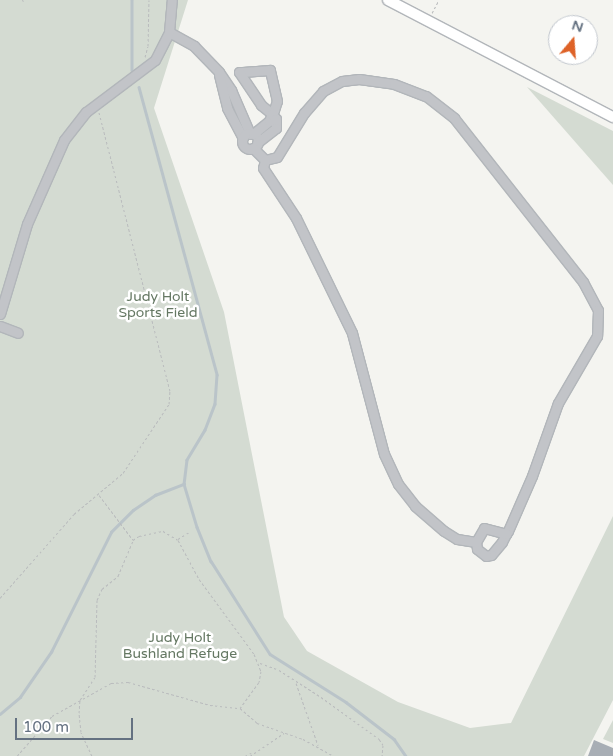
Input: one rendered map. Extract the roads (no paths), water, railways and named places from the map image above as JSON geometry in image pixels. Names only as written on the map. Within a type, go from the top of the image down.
[{"type":"main road","points":[[388,0],[613,117]]},
{"type":"lane","points":[[0,314],[38,196],[69,131],[98,104],[155,60],[169,32],[172,0]]},
{"type":"lane","points":[[169,32],[194,46],[219,72],[227,108],[249,135],[265,160],[263,168],[296,218],[352,333],[384,454],[398,484],[415,506],[444,531],[457,539],[476,542]]},
{"type":"lane","points":[[249,135],[244,146],[255,145],[276,128],[276,119],[272,114],[261,105],[239,72],[270,70],[276,101],[272,114],[264,126],[249,135]]},
{"type":"lane","points":[[265,160],[281,154],[304,113],[323,91],[342,81],[359,79],[394,84],[426,96],[454,118],[583,282],[598,310],[597,336],[558,403],[532,476],[506,534],[491,555],[480,553],[476,542],[484,528],[506,534]]},
{"type":"lane","points":[[0,326],[18,333]]},
{"type":"waterway","points":[[132,0],[132,70]]},
{"type":"waterway","points":[[139,87],[217,375],[215,404],[205,430],[187,460],[184,484],[197,527],[211,561],[270,654],[346,702],[394,739],[406,756]]},
{"type":"waterway","points":[[0,714],[20,697],[51,652],[111,532],[133,510],[155,495],[184,484]]},
{"type":"park label","name":"Judy Holt Sports Field","points":[[158,306]]},
{"type":"park label","name":"Judy Holt Bushland Refuge","points":[[180,646]]}]
